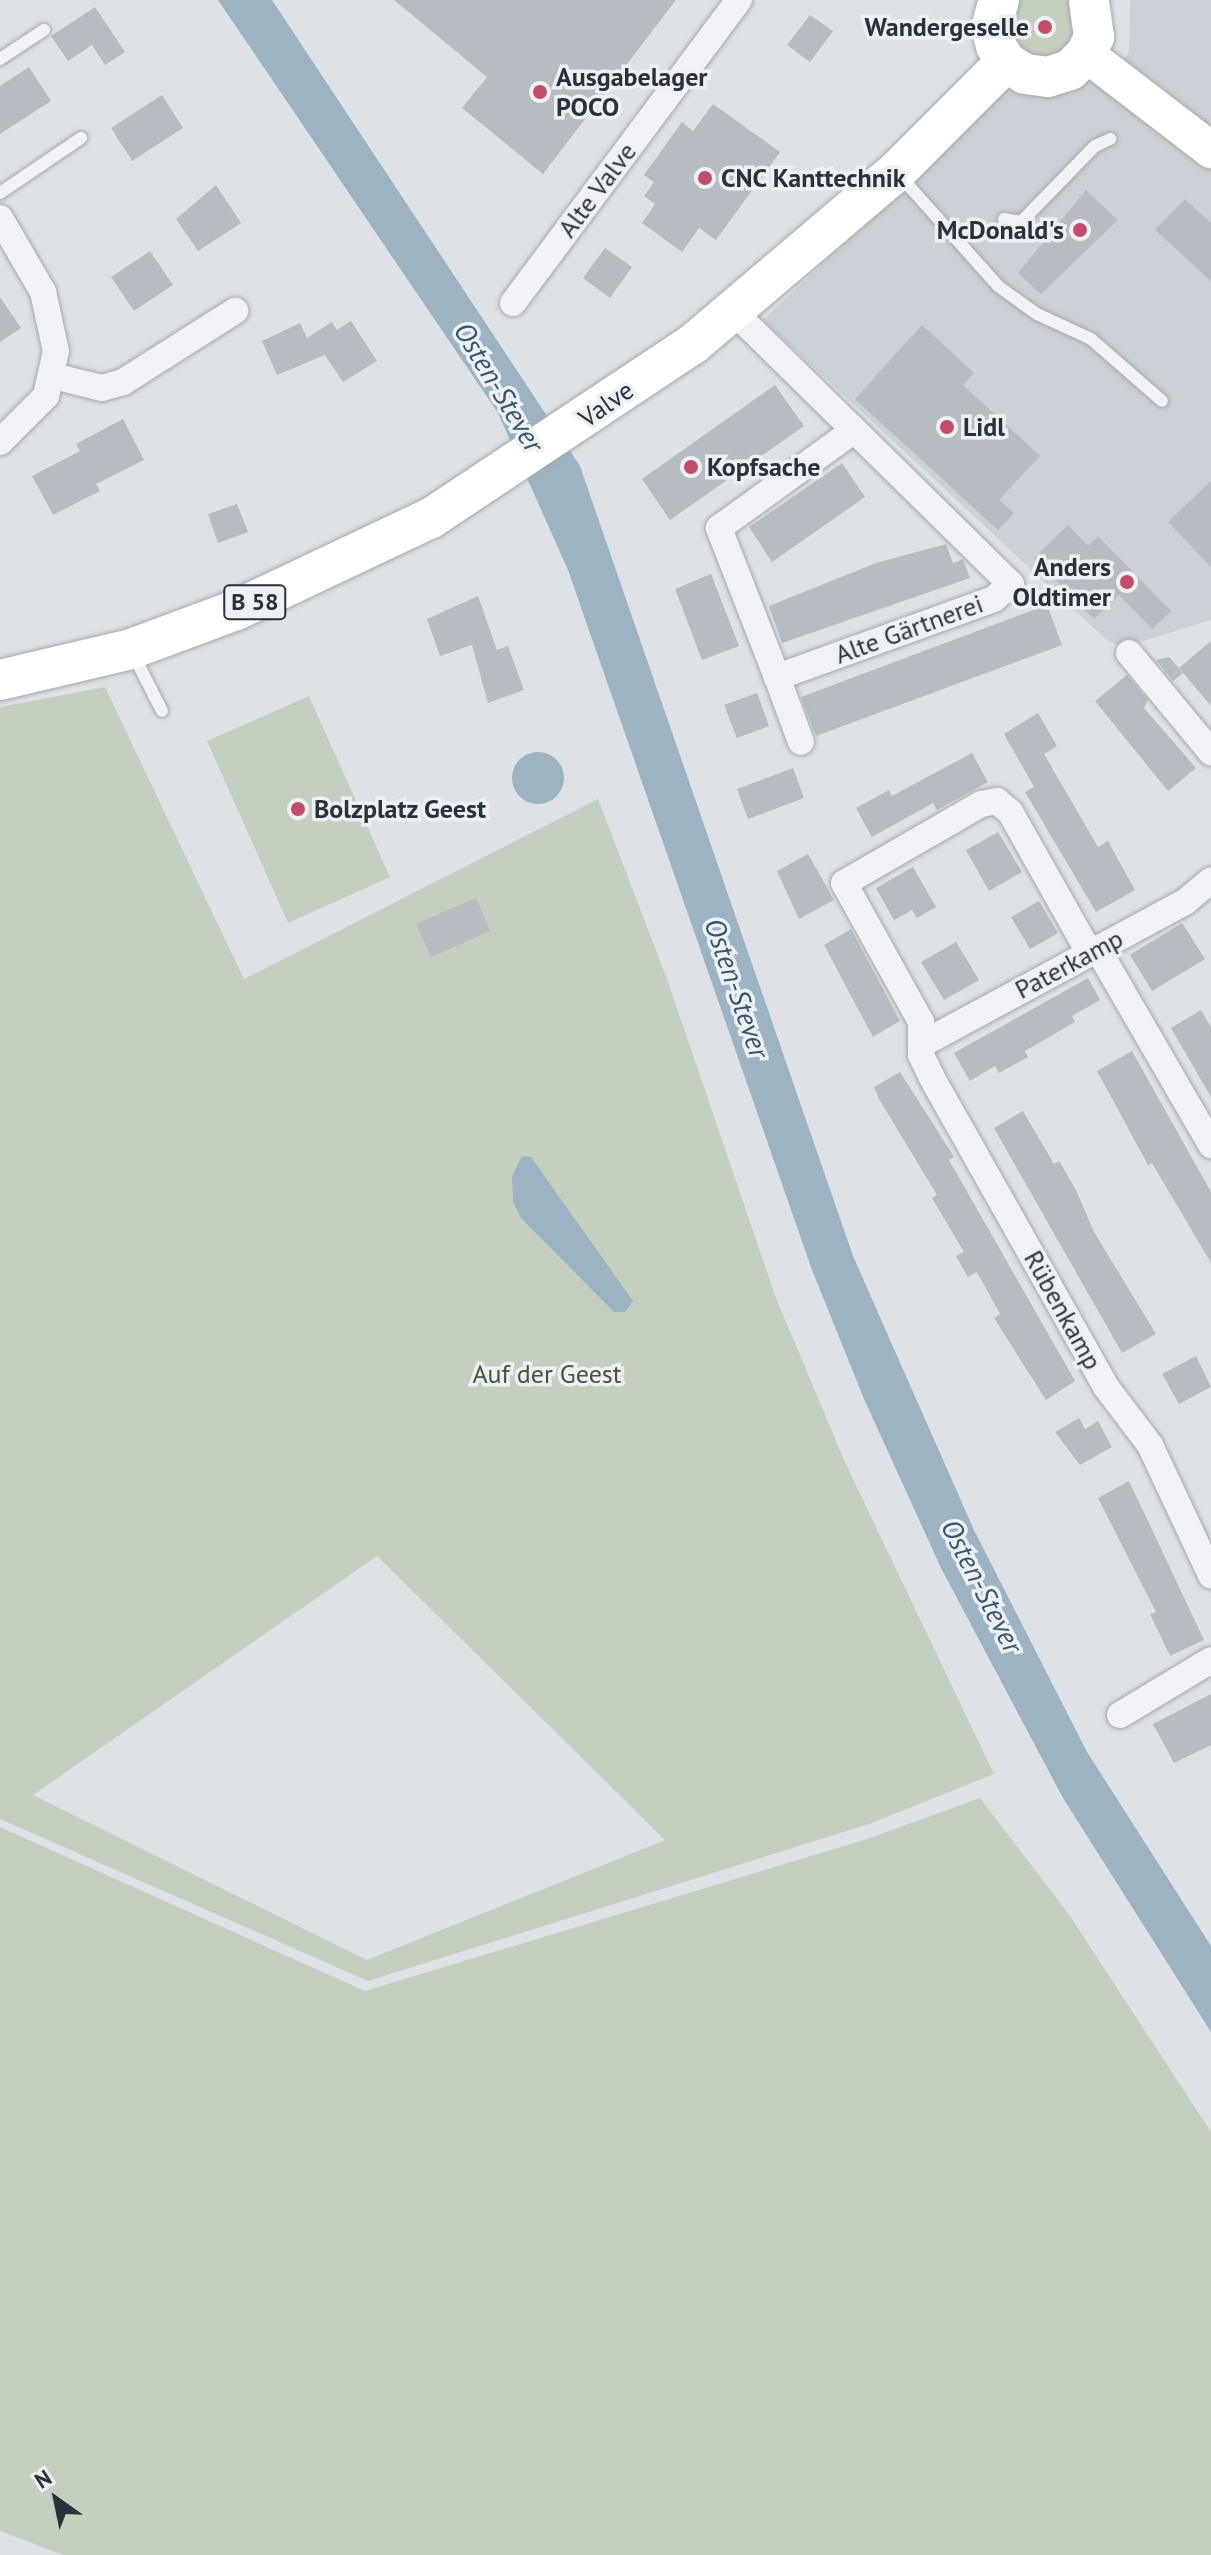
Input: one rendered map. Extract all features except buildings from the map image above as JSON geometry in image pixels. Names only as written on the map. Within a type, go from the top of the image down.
[{"type":"main road","points":[[999,0],[991,28],[1006,62],[1025,74],[1048,77],[1070,70],[1086,54],[1094,28],[1089,0]]},
{"type":"main road","points":[[1086,54],[1211,150]]},
{"type":"main road","name":"Valve","points":[[0,680],[131,649],[329,570],[431,518],[582,422],[734,312],[897,171],[1006,62]]},
{"type":"street","name":"Alte Valve","points":[[513,303],[739,0]]},
{"type":"street","points":[[0,218],[43,292],[56,351],[53,376],[29,418],[0,442]]},
{"type":"street","points":[[53,376],[102,388],[123,382],[235,311]]},
{"type":"street","name":"Alte Gärtnerei","points":[[734,312],[1011,584],[994,599],[777,677]]},
{"type":"street","points":[[801,742],[719,528],[853,431]]},
{"type":"street","points":[[1129,653],[1211,752]]},
{"type":"street","name":"Rübenkamp","points":[[1093,950],[1010,812],[997,801],[981,804],[844,883],[921,1022],[924,1043],[921,1055],[932,1078],[1106,1387],[1150,1445],[1211,1573]]},
{"type":"street","name":"Paterkamp","points":[[924,1043],[1185,902],[1211,880]]},
{"type":"street","points":[[1093,950],[1211,1145]]},
{"type":"street","points":[[1120,1715],[1211,1660]]},
{"type":"lane","points":[[0,59],[44,30]]},
{"type":"lane","points":[[0,193],[81,138]]},
{"type":"lane","points":[[1004,219],[1021,222],[1095,146],[1110,139]]},
{"type":"lane","points":[[897,171],[998,286],[1037,314],[1091,339],[1162,401]]},
{"type":"lane","points":[[131,649],[162,711]]},
{"type":"shaded area","points":[[1130,0],[1211,0],[1211,620],[1124,647],[1108,641],[763,320],[1012,85],[1094,70],[1109,81],[1129,52]]},
{"type":"green space","points":[[1018,0],[1070,0],[1076,45],[1046,63],[1015,49],[1009,13]]},
{"type":"green space","name":"Auf der Geest","points":[[105,687],[244,979],[598,799],[667,979],[776,1298],[844,1460],[994,1774],[869,1824],[368,1981],[0,1819],[0,707]],"holes":[[[377,1556],[665,1840],[367,1960],[33,1795]]]},
{"type":"green space","name":"Bolzplatz Geest","points":[[309,696],[390,877],[288,923],[207,741]]},
{"type":"green space","points":[[980,1798],[1070,1916],[1211,2132],[1211,2555],[63,2555],[0,2531],[0,1827],[365,1991],[867,1839]]},
{"type":"water","name":"Osten-Stever","points":[[218,0],[272,0],[580,466],[853,1256],[974,1530],[1087,1752],[1211,1946],[1211,2032],[1063,1798],[941,1568],[864,1399],[812,1270],[568,570],[498,413]]},
{"type":"water","points":[[538,752],[557,759],[564,778],[557,797],[538,804],[519,797],[512,778],[519,759]]},
{"type":"water","points":[[522,1156],[531,1157],[633,1301],[625,1312],[614,1312],[521,1218],[513,1202],[512,1177]]},
{"type":"place","name":"Wandergeselle","points":[[1045,27]]},
{"type":"place","name":"Ausgabelager POCO","points":[[540,92]]},
{"type":"place","name":"CNC Kanttechnik","points":[[705,178]]},
{"type":"place","name":"McDonald's","points":[[1080,230]]},
{"type":"place","name":"Lidl","points":[[947,427]]},
{"type":"place","name":"Kopfsache","points":[[691,467]]},
{"type":"place","name":"Anders Oldtimer","points":[[1127,582]]},
{"type":"place","name":"Bolzplatz Geest","points":[[298,809]]}]
